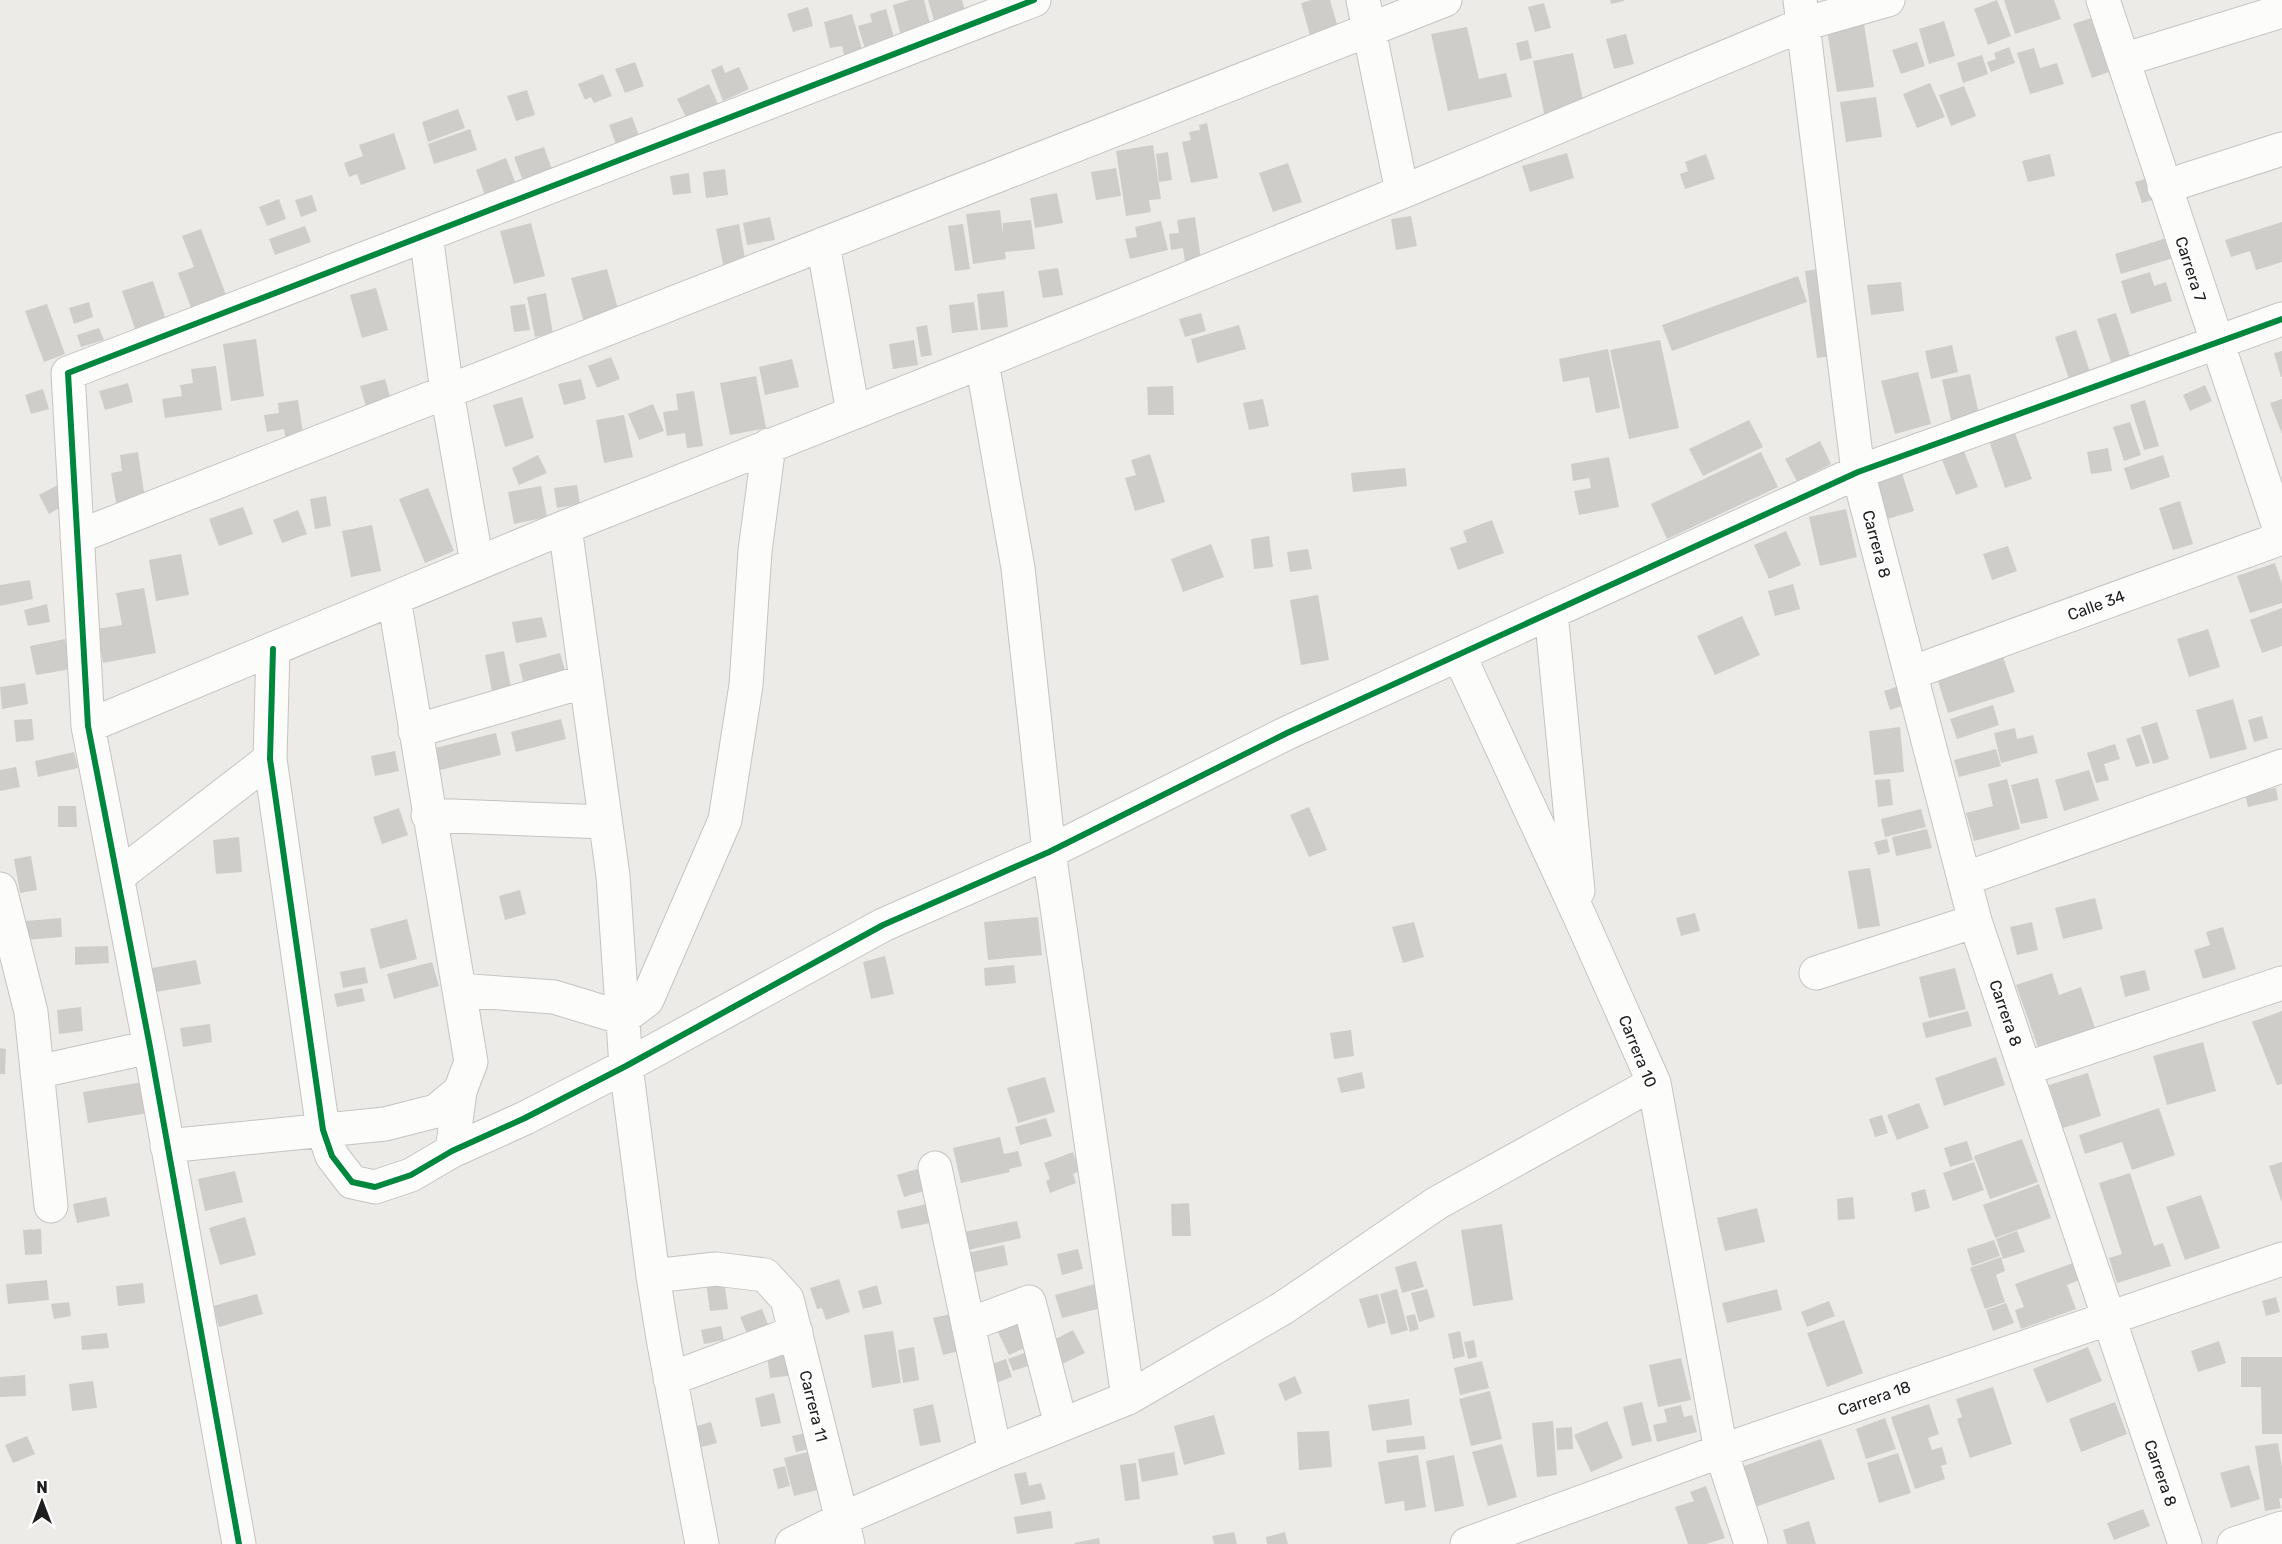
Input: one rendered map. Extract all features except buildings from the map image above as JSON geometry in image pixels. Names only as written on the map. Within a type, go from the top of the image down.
[{"type":"street","points":[[239,1544],[150,1047],[88,726],[68,373],[426,235],[986,9],[1034,0]]},
{"type":"street","points":[[77,537],[823,244],[1366,15],[1445,0]]},
{"type":"street","points":[[88,726],[565,527],[1402,192],[1802,12],[1888,0]]},
{"type":"street","name":"Carrera 7","points":[[2103,0],[2282,537]]},
{"type":"street","points":[[2122,60],[2282,11]]},
{"type":"street","name":"Carrera 8","points":[[1802,12],[1858,472],[1975,921],[2185,1544]]},
{"type":"street","points":[[1366,15],[1402,192]]},
{"type":"street","points":[[2164,187],[2282,149]]},
{"type":"street","points":[[426,235],[447,392],[477,563]]},
{"type":"street","points":[[823,244],[854,412]]},
{"type":"street","points":[[273,649],[270,759],[323,1130],[332,1156],[352,1182],[375,1186],[411,1175],[452,1151],[525,1118],[626,1066],[883,925],[1049,852],[1287,733],[1858,472],[2215,341],[2282,319]]},
{"type":"street","points":[[982,362],[1017,568],[1049,852],[1128,1398]]},
{"type":"street","points":[[623,1018],[647,1000],[725,820],[746,684],[755,551],[769,445]]},
{"type":"street","points":[[565,527],[613,876],[626,1066],[653,1276],[670,1379],[702,1544]]},
{"type":"street","name":"Calle 34","points":[[1911,673],[2282,537]]},
{"type":"street","points":[[394,598],[428,815],[471,1062],[460,1091],[452,1151]]},
{"type":"street","points":[[1551,612],[1580,917]]},
{"type":"street","name":"Carrera 10","points":[[1459,655],[1654,1083],[1720,1451],[1751,1544]]},
{"type":"street","points":[[415,731],[586,681]]},
{"type":"street","points":[[117,877],[270,759]]},
{"type":"street","points":[[1965,879],[2282,766]]},
{"type":"street","points":[[428,815],[605,822]]},
{"type":"street","points":[[0,889],[31,1012],[51,1206]]},
{"type":"street","points":[[1816,973],[1975,921]]},
{"type":"street","points":[[2025,1069],[2282,983]]},
{"type":"street","points":[[459,990],[554,997],[623,1018]]},
{"type":"street","points":[[37,1072],[150,1047]]},
{"type":"street","points":[[792,1544],[845,1532],[995,1452],[1128,1398],[1283,1308],[1437,1203],[1654,1083]]},
{"type":"street","points":[[167,1146],[385,1124],[436,1111],[460,1091]]},
{"type":"street","points":[[935,1168],[995,1452]]},
{"type":"street","name":"Carrera 18","points":[[1467,1544],[1720,1451],[2282,1259]]},
{"type":"street","name":"Carrera 11","points":[[653,1276],[716,1269],[765,1275],[787,1299],[845,1532]]},
{"type":"street","points":[[968,1325],[1029,1302],[1061,1425]]},
{"type":"street","points":[[670,1379],[796,1332]]},
{"type":"street","points":[[2234,1544],[2282,1528]]},
{"type":"cycle path","points":[[239,1544],[150,1047],[88,726],[68,373],[1034,0]]},
{"type":"cycle path","points":[[273,649],[270,759],[323,1130],[332,1156],[352,1182],[375,1187],[411,1175],[452,1151],[525,1118],[626,1066],[883,925],[1049,852],[1287,733],[1858,472],[2282,319]]}]
